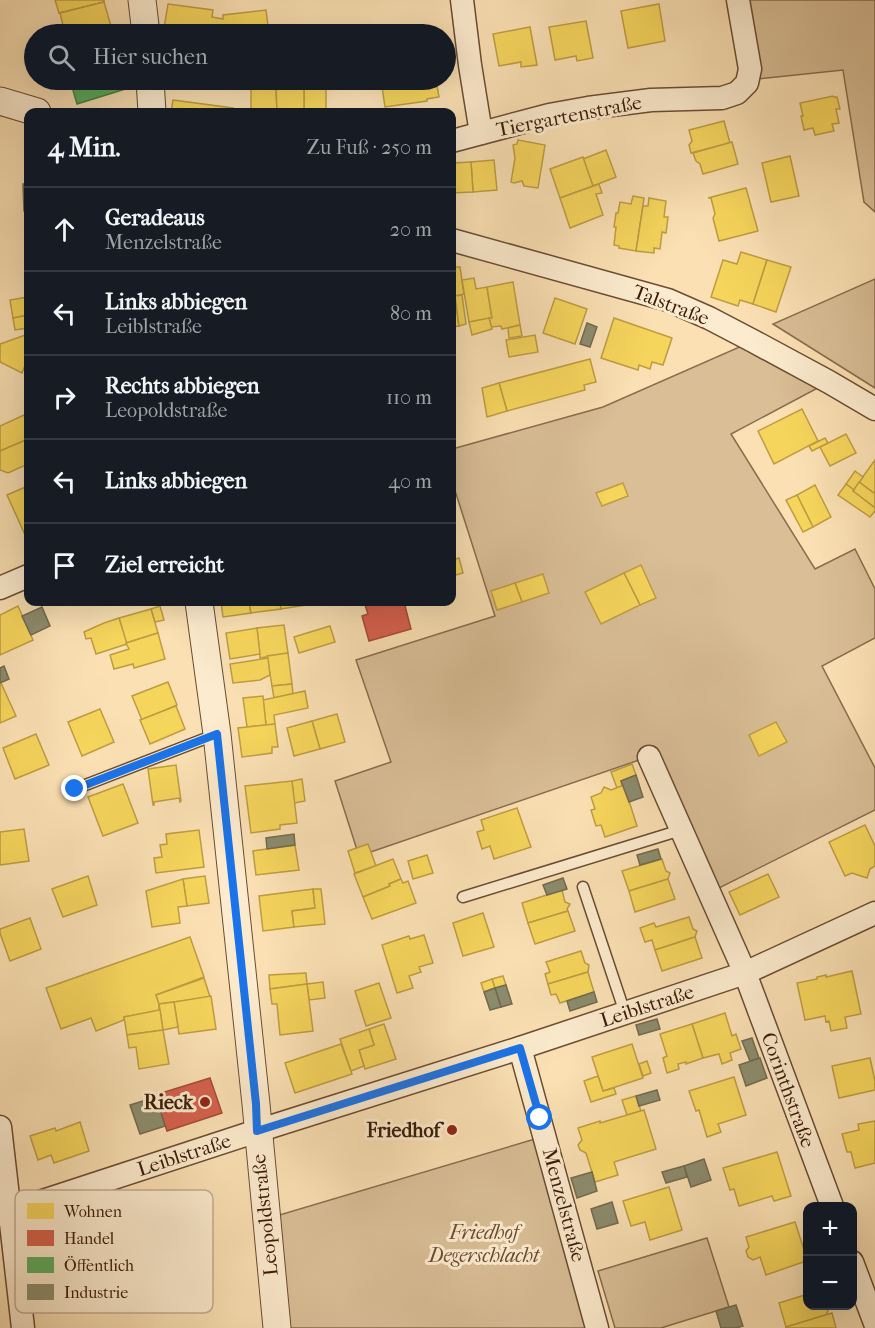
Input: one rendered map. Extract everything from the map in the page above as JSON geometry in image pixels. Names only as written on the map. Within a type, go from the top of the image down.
[{"type":"street","points":[[142,0],[145,24]]},
{"type":"street","name":"Tiergartenstraße","points":[[462,0],[482,133]]},
{"type":"street","name":"Tiergartenstraße","points":[[456,140],[588,108],[651,100],[722,98],[737,93],[747,83],[750,69],[738,0]]},
{"type":"street","points":[[151,90],[152,108]]},
{"type":"street","points":[[0,101],[24,108]]},
{"type":"street","name":"Talstraße","points":[[456,241],[668,300],[710,318],[875,409]]},
{"type":"street","points":[[0,588],[24,578]]},
{"type":"street","name":"Leopoldstraße","points":[[200,606],[217,734],[277,1328]]},
{"type":"street","points":[[648,757],[745,974]]},
{"type":"street","name":"Leiblstraße","points":[[76,1190],[745,974],[875,912]]},
{"type":"street","name":"Corinthstraße","points":[[745,974],[830,1202]]},
{"type":"street","name":"Menzelstraße","points":[[520,1048],[597,1328]]},
{"type":"street","points":[[0,1127],[5,1213],[15,1277]]},
{"type":"street","points":[[857,1271],[870,1293],[875,1323]]},
{"type":"street","points":[[21,1313],[23,1328]]},
{"type":"lane","points":[[75,789],[217,734]]},
{"type":"lane","points":[[463,897],[681,830]]},
{"type":"lane","points":[[583,887],[625,1013]]},
{"type":"green space","points":[[745,0],[875,0],[875,212],[864,202],[843,70],[758,79]]},
{"type":"green space","points":[[875,279],[875,388],[773,324]]},
{"type":"green space","points":[[753,341],[829,382],[731,434],[815,569],[855,549],[875,589],[875,638],[822,666],[875,768],[875,810],[709,893],[648,757],[359,856],[335,781],[391,762],[356,660],[495,616],[456,494],[456,448],[603,407]]},
{"type":"green space","name":"Friedhof Degerschlacht","points":[[545,1136],[597,1328],[277,1328],[266,1219]]},
{"type":"green space","points":[[707,1238],[729,1307],[661,1328],[615,1328],[598,1271]]},
{"type":"building: Wohnen","points":[[55,0],[104,0],[104,2],[59,13]]},
{"type":"building: Wohnen","points":[[104,2],[110,24],[63,24],[60,13]]},
{"type":"building: Wohnen","points":[[168,4],[213,10],[212,17],[223,19],[223,15],[266,10],[268,24],[165,24]]},
{"type":"building: Wohnen","points":[[659,4],[665,41],[628,48],[621,11]]},
{"type":"building: Wohnen","points":[[586,21],[593,58],[577,61],[576,56],[555,60],[549,27]]},
{"type":"building: Wohnen","points":[[530,27],[537,65],[521,67],[521,62],[499,66],[493,34]]},
{"type":"building: Wohnen","points":[[251,90],[276,90],[277,108],[251,108]]},
{"type":"building: Wohnen","points":[[276,90],[304,90],[304,108],[277,108]]},
{"type":"building: Wohnen","points":[[304,90],[326,90],[326,108],[304,108]]},
{"type":"building: Wohnen","points":[[382,90],[438,90],[439,97],[427,99],[427,101],[385,107]]},
{"type":"building: Wohnen","points":[[837,97],[840,109],[836,109],[839,123],[832,124],[834,131],[815,135],[813,128],[804,130],[800,103]]},
{"type":"building: Wohnen","points":[[173,100],[233,108],[172,108]]},
{"type":"building: Wohnen","points":[[724,121],[730,143],[691,153],[689,145],[692,141],[689,130]]},
{"type":"building: Wohnen","points":[[518,140],[545,145],[538,188],[524,186],[522,181],[511,182],[515,158],[513,145],[517,144]]},
{"type":"building: Wohnen","points":[[732,142],[738,164],[703,174],[693,153]]},
{"type":"building: Wohnen","points":[[606,150],[616,177],[593,186],[583,159]]},
{"type":"building: Wohnen","points":[[790,156],[799,196],[771,202],[762,163]]},
{"type":"building: Wohnen","points":[[583,157],[593,186],[560,198],[550,169]]},
{"type":"building: Wohnen","points":[[494,160],[497,190],[473,192],[471,162]]},
{"type":"building: Wohnen","points":[[471,162],[473,192],[456,193],[456,163]]},
{"type":"building: Wohnen","points":[[599,184],[602,193],[596,194],[603,215],[570,228],[560,198]]},
{"type":"building: Wohnen","points":[[746,188],[758,231],[719,241],[711,198],[708,198]]},
{"type":"building: Wohnen","points":[[633,196],[644,198],[636,251],[614,245],[616,227],[614,227],[620,202],[631,204]]},
{"type":"building: Wohnen","points":[[649,198],[666,201],[664,217],[668,217],[666,233],[662,232],[660,249],[654,248],[654,253],[636,251],[643,206],[648,206]]},
{"type":"building: Wohnen","points":[[741,252],[767,260],[753,304],[740,300],[738,306],[711,297],[723,260],[737,264]]},
{"type":"building: Wohnen","points":[[767,260],[791,267],[776,312],[753,304]]},
{"type":"building: Wohnen","points":[[456,267],[460,267],[464,294],[456,296]]},
{"type":"building: Wohnen","points":[[474,278],[476,289],[487,287],[492,318],[469,322],[462,280]]},
{"type":"building: Wohnen","points":[[513,282],[520,325],[502,329],[501,326],[491,327],[489,318],[492,318],[487,287]]},
{"type":"building: Wohnen","points":[[462,295],[466,324],[459,326],[456,304],[456,296]]},
{"type":"building: Wohnen","points":[[24,298],[24,316],[13,318],[10,300]]},
{"type":"building: Wohnen","points":[[555,298],[587,309],[575,344],[543,333]]},
{"type":"building: Wohnen","points":[[456,304],[459,326],[456,326]]},
{"type":"building: Wohnen","points":[[24,316],[24,329],[15,330],[13,318]]},
{"type":"building: Wohnen","points":[[489,318],[492,329],[472,335],[469,322]]},
{"type":"building: Wohnen","points":[[614,318],[672,338],[663,365],[652,362],[650,369],[639,365],[638,370],[601,358]]},
{"type":"building: Wohnen","points":[[520,325],[522,336],[509,338],[508,328]]},
{"type":"building: Wohnen","points":[[24,335],[22,373],[0,362],[0,344]]},
{"type":"building: Wohnen","points":[[535,335],[538,352],[509,357],[506,340]]},
{"type":"building: Wohnen","points":[[590,359],[596,382],[584,385],[585,390],[507,411],[499,383]]},
{"type":"building: Wohnen","points":[[499,383],[507,411],[487,417],[482,388]]},
{"type":"building: Wohnen","points":[[802,409],[818,441],[774,464],[758,431]]},
{"type":"building: Wohnen","points":[[24,415],[24,441],[0,451],[0,426]]},
{"type":"building: Wohnen","points":[[846,434],[856,453],[830,466],[820,447]]},
{"type":"building: Wohnen","points":[[825,438],[828,443],[812,451],[809,446]]},
{"type":"building: Wohnen","points":[[24,441],[24,466],[8,473],[0,470],[0,451]]},
{"type":"building: Wohnen","points":[[875,460],[875,494],[859,482]]},
{"type":"building: Wohnen","points":[[855,471],[863,477],[854,490],[846,484]]},
{"type":"building: Wohnen","points":[[859,482],[875,494],[875,508],[853,491]]},
{"type":"building: Wohnen","points":[[623,483],[628,496],[602,506],[596,493]]},
{"type":"building: Wohnen","points":[[846,484],[875,508],[870,517],[838,495]]},
{"type":"building: Wohnen","points":[[815,485],[831,517],[813,527],[797,495]]},
{"type":"building: Wohnen","points":[[24,488],[24,533],[7,495]]},
{"type":"building: Wohnen","points":[[797,495],[813,527],[803,532],[786,500]]},
{"type":"building: Wohnen","points":[[459,558],[463,573],[456,575],[456,559]]},
{"type":"building: Wohnen","points":[[641,565],[656,598],[640,605],[624,573]]},
{"type":"building: Wohnen","points":[[624,573],[640,605],[601,624],[585,592]]},
{"type":"building: Wohnen","points":[[543,574],[549,593],[522,602],[515,583]]},
{"type":"building: Wohnen","points":[[515,583],[522,602],[497,610],[491,591]]},
{"type":"building: Wohnen","points":[[18,606],[33,640],[0,655],[0,615]]},
{"type":"building: Wohnen","points":[[160,606],[164,620],[155,622],[151,609]]},
{"type":"building: Wohnen","points":[[222,606],[250,606],[251,613],[223,617]]},
{"type":"building: Wohnen","points":[[250,606],[281,606],[281,609],[251,613]]},
{"type":"building: Wohnen","points":[[281,606],[300,606],[281,609]]},
{"type":"building: Wohnen","points":[[151,609],[158,633],[126,643],[119,618]]},
{"type":"building: Wohnen","points":[[119,618],[127,644],[96,654],[91,638],[86,639],[84,632]]},
{"type":"building: Wohnen","points":[[284,625],[288,653],[260,658],[257,628]]},
{"type":"building: Wohnen","points":[[330,626],[335,642],[299,653],[294,637]]},
{"type":"building: Wohnen","points":[[257,628],[260,654],[230,659],[226,633]]},
{"type":"building: Wohnen","points":[[158,633],[165,659],[134,668],[133,664],[114,669],[110,655],[129,649],[126,643]]},
{"type":"building: Wohnen","points":[[288,653],[292,684],[272,686],[267,656]]},
{"type":"building: Wohnen","points":[[268,658],[270,675],[260,680],[233,683],[230,664]]},
{"type":"building: Wohnen","points":[[168,682],[177,705],[142,720],[132,696]]},
{"type":"building: Wohnen","points":[[0,683],[16,716],[0,723]]},
{"type":"building: Wohnen","points":[[292,684],[293,694],[274,698],[272,686]]},
{"type":"building: Wohnen","points":[[305,691],[308,708],[274,715],[275,724],[266,725],[263,700]]},
{"type":"building: Wohnen","points":[[263,696],[266,725],[247,727],[243,698]]},
{"type":"building: Wohnen","points":[[176,706],[185,729],[150,744],[140,720]]},
{"type":"building: Wohnen","points":[[100,709],[114,742],[82,756],[68,722]]},
{"type":"building: Wohnen","points":[[337,714],[345,742],[320,749],[312,721]]},
{"type":"building: Wohnen","points":[[312,721],[320,749],[294,756],[287,728]]},
{"type":"building: Wohnen","points":[[776,722],[787,742],[759,756],[749,735]]},
{"type":"building: Wohnen","points":[[275,724],[278,747],[272,747],[272,753],[242,757],[238,728]]},
{"type":"building: Wohnen","points":[[36,734],[49,765],[15,779],[3,748]]},
{"type":"building: Wohnen","points":[[632,764],[636,775],[621,781],[622,786],[617,788],[611,772]]},
{"type":"building: Wohnen","points":[[176,765],[181,801],[179,798],[154,802],[153,805],[148,769]]},
{"type":"building: Wohnen","points":[[302,779],[305,801],[294,803],[292,781]]},
{"type":"building: Wohnen","points":[[292,781],[297,823],[280,825],[280,829],[251,833],[245,786]]},
{"type":"building: Wohnen","points":[[123,784],[138,823],[103,836],[88,797]]},
{"type":"building: Wohnen","points":[[624,785],[637,826],[605,837],[601,825],[596,826],[591,810],[595,809],[591,797],[601,793],[604,787],[611,790]]},
{"type":"building: Wohnen","points":[[517,808],[531,847],[494,859],[490,846],[482,849],[477,832],[484,830],[481,820]]},
{"type":"building: Wohnen","points":[[865,825],[875,846],[875,866],[870,869],[867,878],[852,873],[845,876],[829,842]]},
{"type":"building: Wohnen","points":[[24,829],[29,861],[0,865],[0,832]]},
{"type":"building: Wohnen","points":[[199,830],[204,867],[156,873],[154,858],[162,857],[160,845],[167,844],[166,834]]},
{"type":"building: Wohnen","points":[[368,844],[376,866],[355,873],[348,851]]},
{"type":"building: Wohnen","points":[[295,845],[299,870],[256,875],[253,851]]},
{"type":"building: Wohnen","points":[[427,855],[433,873],[413,879],[408,861]]},
{"type":"building: Wohnen","points":[[393,859],[401,879],[363,897],[354,874]]},
{"type":"building: Wohnen","points":[[662,859],[666,871],[670,873],[668,879],[629,891],[622,871]]},
{"type":"building: Wohnen","points":[[768,874],[779,897],[740,915],[729,892]]},
{"type":"building: Wohnen","points":[[88,876],[97,905],[63,917],[52,889]]},
{"type":"building: Wohnen","points":[[205,876],[209,903],[187,906],[183,879]]},
{"type":"building: Wohnen","points":[[183,879],[187,906],[178,907],[180,923],[152,927],[146,891]]},
{"type":"building: Wohnen","points":[[401,879],[403,883],[408,881],[416,903],[372,919],[363,897]]},
{"type":"building: Wohnen","points":[[668,879],[675,899],[635,912],[629,891]]},
{"type":"building: Wohnen","points":[[313,889],[315,908],[292,911],[294,927],[263,931],[259,896]]},
{"type":"building: Wohnen","points":[[313,889],[321,889],[325,924],[294,927],[292,911],[315,908]]},
{"type":"building: Wohnen","points":[[562,890],[565,902],[570,904],[568,911],[528,923],[522,903]]},
{"type":"building: Wohnen","points":[[568,911],[575,931],[535,944],[528,923]]},
{"type":"building: Wohnen","points":[[483,913],[494,947],[463,956],[453,923]]},
{"type":"building: Wohnen","points":[[689,917],[693,929],[697,931],[695,937],[655,950],[652,940],[645,942],[640,928],[654,923],[656,927]]},
{"type":"building: Wohnen","points":[[30,918],[41,949],[10,961],[0,929]]},
{"type":"building: Wohnen","points":[[424,935],[433,963],[419,967],[421,972],[409,976],[413,988],[397,993],[382,945],[409,936],[410,939]]},
{"type":"building: Wohnen","points":[[190,937],[204,977],[156,995],[159,1011],[124,1017],[124,1020],[96,1031],[91,1018],[61,1029],[46,988]]},
{"type":"building: Wohnen","points":[[695,937],[702,958],[662,971],[655,950]]},
{"type":"building: Wohnen","points":[[581,951],[585,963],[589,965],[588,972],[548,984],[545,974],[550,972],[546,962]]},
{"type":"building: Wohnen","points":[[852,971],[861,1014],[845,1017],[847,1028],[831,1031],[829,1021],[826,1022],[825,1016],[805,1020],[797,983]]},
{"type":"building: Wohnen","points":[[588,972],[594,992],[560,1003],[556,994],[551,995],[548,984]]},
{"type":"building: Wohnen","points":[[306,973],[307,984],[270,989],[269,975]]},
{"type":"building: Wohnen","points":[[503,976],[506,985],[495,988],[492,979]]},
{"type":"building: Wohnen","points":[[204,978],[210,997],[159,1004],[156,995]]},
{"type":"building: Wohnen","points":[[492,979],[495,988],[484,992],[481,983]]},
{"type":"building: Wohnen","points":[[323,982],[325,998],[309,1000],[307,984]]},
{"type":"building: Wohnen","points":[[379,983],[391,1018],[366,1026],[355,991]]},
{"type":"building: Wohnen","points":[[307,984],[313,1031],[280,1035],[277,1004],[272,1004],[270,989]]},
{"type":"building: Wohnen","points":[[211,996],[216,1029],[179,1034],[174,1002]]},
{"type":"building: Wohnen","points":[[174,1002],[178,1027],[163,1030],[159,1004]]},
{"type":"building: Wohnen","points":[[160,1010],[163,1030],[127,1035],[124,1017]]},
{"type":"building: Wohnen","points":[[725,1013],[732,1036],[736,1034],[741,1049],[730,1053],[732,1060],[722,1064],[719,1054],[703,1058],[692,1024]]},
{"type":"building: Wohnen","points":[[384,1024],[396,1059],[365,1069],[359,1050],[374,1045],[369,1029]]},
{"type":"building: Wohnen","points":[[692,1024],[703,1058],[686,1064],[686,1062],[678,1064],[679,1069],[667,1073],[663,1058],[667,1056],[660,1034]]},
{"type":"building: Wohnen","points":[[369,1029],[374,1045],[359,1050],[364,1066],[351,1071],[340,1039]]},
{"type":"building: Wohnen","points":[[163,1030],[169,1064],[139,1069],[136,1047],[129,1048],[127,1035]]},
{"type":"building: Wohnen","points":[[341,1044],[352,1074],[295,1093],[285,1063]]},
{"type":"building: Wohnen","points":[[632,1044],[643,1078],[603,1091],[592,1057]]},
{"type":"building: Wohnen","points":[[870,1058],[875,1090],[839,1098],[832,1066]]},
{"type":"building: Wohnen","points":[[647,1061],[651,1073],[643,1076],[639,1064]]},
{"type":"building: Wohnen","points":[[598,1076],[603,1091],[614,1088],[616,1094],[591,1102],[584,1081]]},
{"type":"building: Wohnen","points":[[734,1077],[746,1115],[718,1124],[721,1132],[707,1137],[699,1110],[696,1111],[689,1091]]},
{"type":"building: Wohnen","points":[[636,1096],[641,1111],[627,1115],[622,1100]]},
{"type":"building: Wohnen","points":[[644,1110],[656,1149],[614,1162],[618,1175],[595,1182],[586,1153],[580,1150],[578,1145],[582,1140],[578,1128]]},
{"type":"building: Wohnen","points":[[875,1121],[875,1163],[855,1168],[851,1152],[847,1152],[842,1134],[859,1130],[858,1124]]},
{"type":"building: Wohnen","points":[[80,1122],[89,1151],[54,1163],[51,1155],[38,1160],[30,1136],[55,1128],[56,1131]]},
{"type":"building: Wohnen","points":[[777,1152],[791,1196],[774,1201],[772,1196],[739,1206],[734,1189],[730,1190],[723,1168]]},
{"type":"building: Wohnen","points":[[669,1187],[682,1230],[650,1240],[645,1222],[631,1226],[623,1201]]},
{"type":"building: Wohnen","points":[[795,1222],[803,1247],[803,1262],[766,1275],[760,1257],[753,1260],[748,1257],[746,1251],[749,1247],[746,1237]]},
{"type":"building: Wohnen","points":[[803,1296],[803,1310],[828,1311],[826,1315],[786,1327],[779,1303]]},
{"type":"building: Wohnen","points":[[832,1313],[836,1328],[786,1328],[786,1327]]},
{"type":"building: Handel","points":[[365,606],[405,606],[411,629],[369,641],[362,616],[368,614]]},
{"type":"building: Handel","points":[[210,1078],[222,1113],[167,1131],[155,1095]]},
{"type":"building: Öffentlich","points":[[73,90],[122,90],[77,104]]},
{"type":"building: Industrie","points":[[587,323],[597,327],[590,347],[580,344]]},
{"type":"building: Industrie","points":[[42,607],[50,626],[31,635],[22,616]]},
{"type":"building: Industrie","points":[[4,666],[9,679],[0,683],[0,668]]},
{"type":"building: Industrie","points":[[636,775],[643,797],[629,802],[621,781]]},
{"type":"building: Industrie","points":[[294,834],[295,845],[267,849],[266,838]]},
{"type":"building: Industrie","points":[[658,849],[661,859],[640,865],[637,855]]},
{"type":"building: Industrie","points":[[563,878],[567,889],[547,895],[543,885]]},
{"type":"building: Industrie","points":[[506,985],[512,1004],[501,1007],[495,988]]},
{"type":"building: Industrie","points":[[495,988],[501,1007],[490,1010],[484,992]]},
{"type":"building: Industrie","points":[[594,992],[597,1002],[570,1011],[567,1001]]},
{"type":"building: Industrie","points":[[657,1019],[660,1029],[639,1035],[636,1025]]},
{"type":"building: Industrie","points":[[752,1038],[759,1058],[750,1061],[742,1041]]},
{"type":"building: Industrie","points":[[760,1058],[767,1078],[746,1086],[739,1065]]},
{"type":"building: Industrie","points":[[657,1090],[660,1100],[639,1106],[636,1096]]},
{"type":"building: Industrie","points":[[156,1097],[165,1126],[140,1134],[130,1105]]},
{"type":"building: Industrie","points":[[704,1159],[711,1180],[691,1187],[684,1166]]},
{"type":"building: Industrie","points":[[684,1166],[687,1177],[666,1183],[662,1172]]},
{"type":"building: Industrie","points":[[592,1172],[597,1191],[577,1198],[571,1178]]},
{"type":"building: Industrie","points":[[612,1202],[618,1223],[597,1229],[591,1209]]},
{"type":"building: Industrie","points":[[736,1305],[743,1326],[721,1328],[716,1311]]},
{"type":"place","name":"Rieck","points":[[205,1102]]},
{"type":"place","name":"Friedhof","points":[[452,1130]]},
{"type":"route","points":[[75,789],[217,734],[257,1131],[520,1048],[540,1118]]}]
